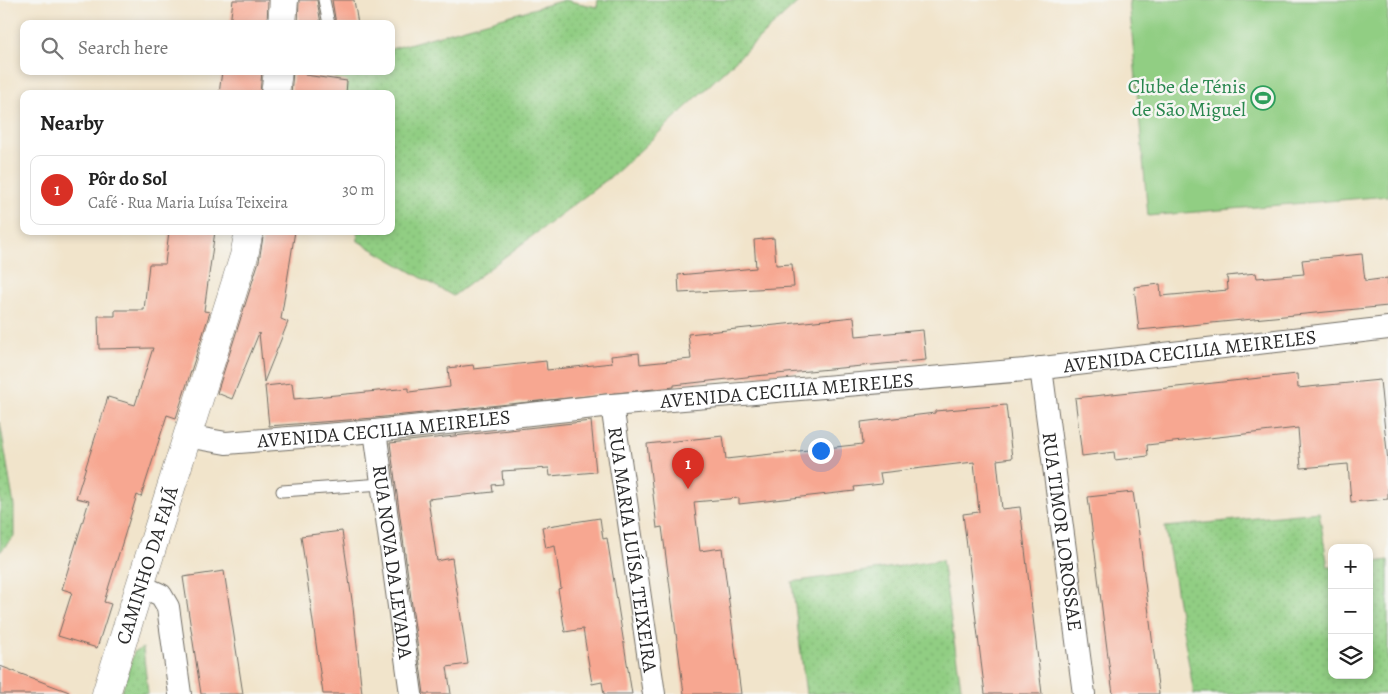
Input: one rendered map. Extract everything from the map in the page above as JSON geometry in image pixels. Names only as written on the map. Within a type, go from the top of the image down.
[{"type":"street","points":[[282,20],[284,0]]},
{"type":"street","points":[[276,90],[277,75]]},
{"type":"street","name":"CAMINHO DA FAJÃ","points":[[106,694],[244,256],[248,235]]},
{"type":"street","name":"AVENIDA CECILIA MEIRELES","points":[[186,436],[226,444],[612,405],[1041,368],[1388,328]]},
{"type":"street","name":"RUA TIMOR LOROSSAE","points":[[1041,368],[1084,694]]},
{"type":"street","name":"RUA MARIA LUÍSA TEIXEIRA","points":[[612,405],[654,694]]},
{"type":"street","name":"RUA NOVA DA LEVADA","points":[[375,430],[411,694]]},
{"type":"street","points":[[140,585],[162,595],[168,606],[180,694]]},
{"type":"lane","points":[[324,0],[328,20]]},
{"type":"lane","points":[[282,491],[382,484]]},
{"type":"green space","points":[[564,0],[597,7],[598,0],[800,0],[617,172],[453,296],[358,241],[357,235],[395,235],[395,90],[336,90],[335,75],[395,75],[395,48]]},
{"type":"green space","name":"Clube de Ténis de São Miguel","points":[[1129,0],[1388,0],[1388,196],[1148,216]]},
{"type":"green space","points":[[0,422],[14,506],[14,536],[0,552]]},
{"type":"green space","points":[[1319,512],[1328,567],[1328,679],[1373,679],[1373,562],[1388,560],[1388,694],[1194,694],[1165,527]]},
{"type":"green space","points":[[942,560],[962,694],[806,694],[792,582]]},
{"type":"green space","points":[[143,648],[148,694],[121,694],[134,652]]},
{"type":"building","points":[[233,0],[268,0],[267,20],[230,20]]},
{"type":"building","points":[[299,0],[317,0],[320,20],[298,20]]},
{"type":"building","points":[[332,0],[354,0],[357,20],[335,20]]},
{"type":"building","points":[[221,75],[262,75],[260,90],[220,90]]},
{"type":"building","points":[[293,75],[347,81],[346,90],[291,90]]},
{"type":"building","points":[[169,235],[214,235],[204,311],[210,312],[176,418],[167,415],[141,497],[137,495],[104,602],[111,604],[97,648],[58,636],[72,592],[62,589],[89,501],[76,498],[108,397],[135,405],[153,348],[99,349],[98,316],[115,316],[115,310],[144,310],[149,264],[165,264]]},
{"type":"building","points":[[263,235],[294,235],[281,319],[288,322],[264,382],[259,333],[232,399],[217,393],[259,261]]},
{"type":"building","points":[[774,238],[776,265],[792,264],[794,287],[679,293],[678,275],[756,268],[754,240]]},
{"type":"building","points":[[1362,254],[1365,281],[1388,278],[1388,306],[1139,330],[1134,287],[1160,284],[1161,296],[1228,290],[1227,276],[1256,273],[1257,278],[1304,274],[1302,260]]},
{"type":"building","points":[[854,317],[856,336],[923,330],[926,360],[755,376],[674,385],[674,387],[374,418],[269,426],[265,386],[292,383],[294,399],[409,388],[409,392],[450,387],[448,368],[473,365],[474,369],[546,361],[547,370],[612,363],[611,356],[639,353],[640,364],[691,359],[688,334]]},
{"type":"building","points":[[1297,374],[1298,388],[1380,380],[1388,462],[1388,499],[1351,502],[1348,464],[1301,468],[1298,428],[1147,445],[1148,456],[1115,460],[1114,452],[1082,456],[1075,398]]},
{"type":"building","points":[[1006,405],[1012,458],[997,460],[1002,509],[1020,507],[1042,694],[985,694],[963,514],[979,512],[974,462],[880,473],[882,484],[854,487],[855,491],[739,504],[739,498],[694,502],[700,551],[722,548],[741,694],[684,694],[662,527],[657,528],[647,444],[723,436],[726,459],[863,444],[861,422],[935,413],[935,411]]},
{"type":"building","points":[[591,421],[596,472],[550,476],[549,468],[502,471],[503,484],[492,485],[493,492],[428,499],[437,561],[452,558],[468,664],[447,667],[451,694],[424,694],[390,443]]},
{"type":"building","points":[[1133,492],[1159,694],[1113,694],[1108,657],[1088,497]]},
{"type":"building","points":[[600,518],[603,539],[607,538],[632,694],[604,694],[602,682],[592,684],[583,629],[565,632],[558,589],[561,588],[555,546],[546,548],[542,527]]},
{"type":"building","points":[[342,531],[353,607],[362,694],[323,694],[301,536]]},
{"type":"building","points":[[224,571],[243,694],[201,694],[183,577]]},
{"type":"building","points":[[0,666],[69,692],[69,694],[0,694]]},
{"type":"place","name":"Clube de Ténis de São Miguel","points":[[1263,98]]},
{"type":"place","name":"Pôr do Sol","points":[[688,489]]}]
